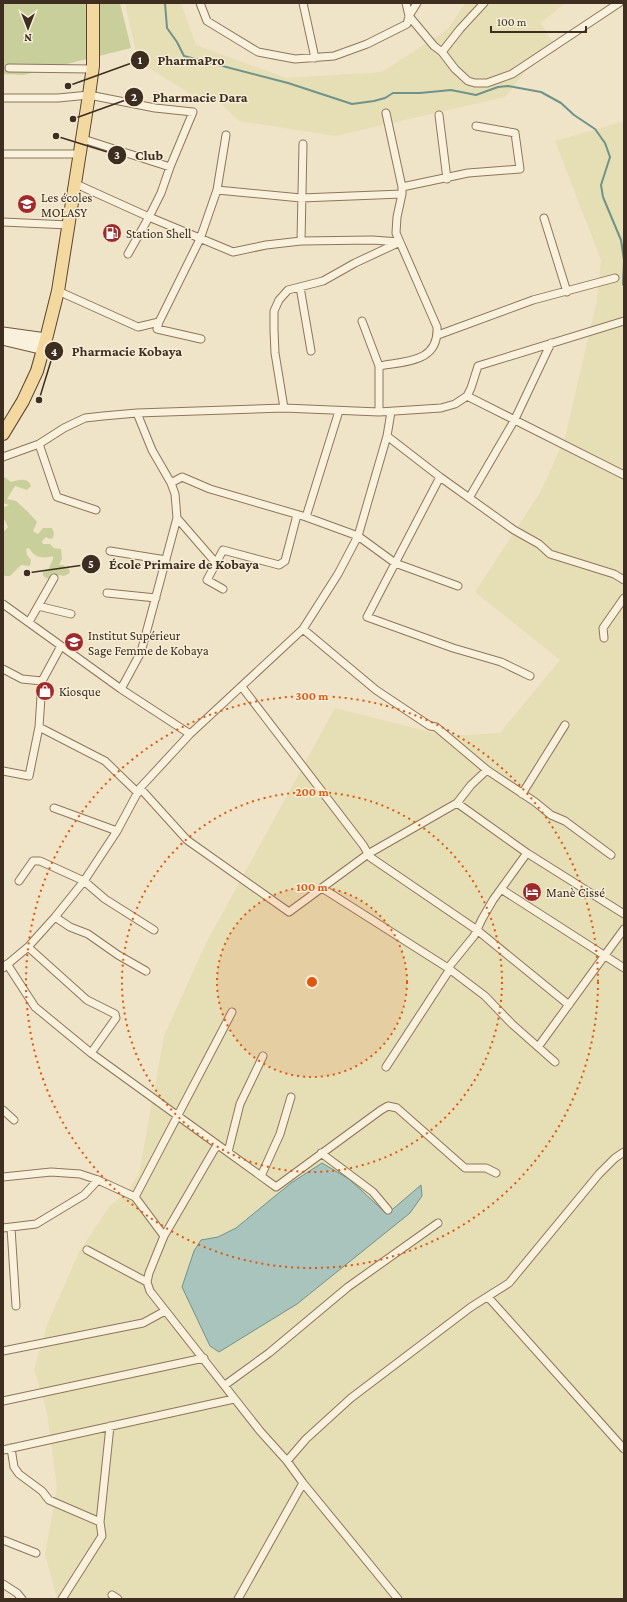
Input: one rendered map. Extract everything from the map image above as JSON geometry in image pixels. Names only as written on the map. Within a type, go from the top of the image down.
[{"type":"main road","points":[[3,434],[23,401],[37,371],[58,291],[89,95],[92,69],[93,3]]},
{"type":"main road","points":[[3,333],[45,344]]},
{"type":"main road","points":[[7,341],[45,344]]},
{"type":"street","points":[[200,3],[207,21],[258,52],[294,59],[334,56],[367,44],[407,24],[409,16],[417,3]]},
{"type":"street","points":[[303,3],[315,58]]},
{"type":"street","points":[[406,3],[409,16],[434,46],[442,52],[455,69],[468,81],[475,83],[495,82],[512,74],[619,3]]},
{"type":"street","points":[[442,52],[460,29],[484,3]]},
{"type":"street","points":[[9,68],[92,69]]},
{"type":"street","points":[[3,98],[58,98],[89,95],[155,108],[193,112],[161,193],[128,254]]},
{"type":"street","points":[[379,366],[422,358],[433,350],[438,335],[437,327],[396,233],[396,217],[402,191],[386,113]]},
{"type":"street","points":[[439,115],[447,178]]},
{"type":"street","points":[[217,190],[301,198],[402,191],[468,173],[520,168],[515,133],[476,126]]},
{"type":"street","points":[[201,338],[157,329],[159,322],[200,239],[217,190],[226,135]]},
{"type":"street","points":[[83,139],[170,167]]},
{"type":"street","points":[[301,241],[303,144]]},
{"type":"street","points":[[3,154],[80,154]]},
{"type":"street","points":[[76,184],[149,217],[233,252],[266,245],[301,241],[372,240],[400,242]]},
{"type":"street","points":[[544,218],[567,292]]},
{"type":"street","points":[[3,222],[69,225]]},
{"type":"street","points":[[284,408],[275,353],[274,311],[280,300],[288,290],[323,281],[355,263],[400,242]]},
{"type":"street","points":[[438,335],[533,300],[615,278]]},
{"type":"street","points":[[300,287],[311,352]]},
{"type":"street","points":[[58,291],[138,328],[159,322]]},
{"type":"street","points":[[362,321],[379,366],[379,412]]},
{"type":"street","points":[[3,457],[39,444],[64,428],[85,418],[137,413],[284,408],[391,412],[441,408],[455,404],[467,396],[478,366],[624,321]]},
{"type":"street","points":[[469,498],[514,419],[551,343]]},
{"type":"street","points":[[467,396],[624,475]]},
{"type":"street","points":[[306,517],[339,411]]},
{"type":"street","points":[[391,412],[387,436],[358,536],[338,574],[303,629],[190,734],[139,791],[117,831],[84,882],[28,947],[5,966],[35,1007],[91,1053],[178,1115],[261,1176],[272,1186],[279,1186],[321,1153],[388,1106],[397,1108],[465,1168],[486,1168],[496,1173]]},
{"type":"street","points":[[121,689],[141,652],[177,518],[175,494],[171,483],[152,450],[137,413]]},
{"type":"street","points":[[387,436],[469,498],[514,530],[539,544],[550,554],[614,574],[624,580]]},
{"type":"street","points":[[39,444],[57,497],[96,510]]},
{"type":"street","points":[[171,483],[182,477],[210,490],[306,517],[358,536],[395,563],[458,586]]},
{"type":"street","points":[[440,477],[367,617],[453,648],[501,662],[530,676]]},
{"type":"street","points":[[223,589],[207,580],[223,550],[278,565],[285,561],[298,515]]},
{"type":"street","points":[[177,518],[216,563]]},
{"type":"street","points":[[110,551],[166,560]]},
{"type":"street","points":[[29,622],[54,578]]},
{"type":"street","points":[[107,593],[156,598]]},
{"type":"street","points":[[604,638],[603,628],[624,598]]},
{"type":"street","points":[[3,604],[121,689],[190,734]]},
{"type":"street","points":[[38,606],[71,614]]},
{"type":"street","points":[[303,629],[376,690],[430,726],[436,727],[488,770],[551,815],[565,821],[611,854]]},
{"type":"street","points":[[3,771],[29,776],[39,727],[42,681],[61,646]]},
{"type":"street","points":[[3,669],[22,678],[42,681]]},
{"type":"street","points":[[242,687],[370,857],[477,930],[569,1005]]},
{"type":"street","points":[[522,794],[565,726]]},
{"type":"street","points":[[39,727],[105,761],[139,791],[187,840],[289,912],[368,854],[457,803],[471,785],[488,770]]},
{"type":"street","points":[[457,803],[527,853],[624,914]]},
{"type":"street","points":[[54,808],[117,831]]},
{"type":"street","points":[[386,1067],[449,969],[474,936],[482,919],[501,889],[527,853]]},
{"type":"street","points":[[20,881],[33,860],[40,861],[84,882],[104,899],[154,930]]},
{"type":"street","points":[[322,888],[449,969],[485,996],[512,1024],[555,1062]]},
{"type":"street","points":[[501,889],[624,968]]},
{"type":"street","points":[[55,917],[70,927],[88,934],[118,955],[146,971]]},
{"type":"street","points":[[538,1047],[606,956],[624,929]]},
{"type":"street","points":[[28,947],[87,1000],[115,1014],[116,1018],[91,1053]]},
{"type":"street","points":[[135,1197],[232,1012]]},
{"type":"street","points":[[228,1152],[240,1104],[263,1056]]},
{"type":"street","points":[[261,1176],[280,1134],[291,1097]]},
{"type":"street","points":[[3,1110],[14,1120]]},
{"type":"street","points":[[218,1145],[164,1236],[149,1273],[147,1282],[150,1291],[204,1358],[234,1399],[287,1461],[303,1483],[398,1599]]},
{"type":"street","points":[[287,1461],[306,1439],[351,1398],[471,1307],[509,1284],[599,1174],[615,1158],[624,1152]]},
{"type":"street","points":[[321,1153],[373,1192],[388,1210]]},
{"type":"street","points":[[3,1177],[51,1172],[80,1174],[98,1180],[135,1197],[164,1236]]},
{"type":"street","points":[[3,1228],[36,1224],[84,1195],[98,1180]]},
{"type":"street","points":[[225,1385],[269,1353],[348,1287],[438,1223]]},
{"type":"street","points":[[11,1228],[16,1306]]},
{"type":"street","points":[[87,1250],[147,1282]]},
{"type":"street","points":[[488,1297],[624,1449]]},
{"type":"street","points":[[3,1350],[143,1323],[165,1311]]},
{"type":"street","points":[[3,1401],[204,1358]]},
{"type":"street","points":[[3,1450],[234,1399]]},
{"type":"street","points":[[62,1599],[102,1536],[100,1522],[110,1426]]},
{"type":"street","points":[[11,1448],[14,1467],[19,1474],[42,1491],[49,1500],[100,1522]]},
{"type":"street","points":[[238,1599],[303,1483]]},
{"type":"street","points":[[3,1540],[36,1553]]},
{"type":"street","points":[[3,1584],[17,1593],[22,1599]]},
{"type":"street","points":[[112,1595],[118,1599]]},
{"type":"shaded area","points":[[125,3],[181,3],[196,45],[286,78],[382,72],[448,29],[465,3],[565,3],[541,23],[553,43],[533,62],[505,97],[335,136],[239,121],[220,103],[189,93],[138,61]]},
{"type":"shaded area","points":[[624,121],[624,1599],[57,1599],[45,1554],[57,1487],[47,1413],[34,1369],[47,1325],[79,1252],[109,1207],[127,1192],[139,1174],[164,1036],[205,945],[335,708],[446,736],[500,733],[560,660],[475,592],[540,493],[565,438],[597,300],[601,260],[555,141]]},
{"type":"green space","points":[[3,3],[120,3],[131,48],[23,75],[3,74]]},
{"type":"green space","points":[[3,476],[11,482],[23,480],[29,482],[31,486],[27,490],[15,486],[7,499],[16,501],[37,522],[33,531],[38,534],[43,528],[52,528],[54,533],[53,538],[50,539],[46,537],[42,541],[43,544],[50,544],[54,548],[61,549],[62,559],[59,565],[63,565],[69,569],[70,573],[64,576],[59,575],[50,580],[43,576],[43,572],[48,570],[53,556],[36,556],[29,548],[26,549],[27,555],[31,560],[30,566],[21,565],[10,576],[5,576],[3,574],[3,532],[8,527],[3,517],[3,506],[5,507],[9,505],[3,503]]},
{"type":"water","points":[[322,1163],[349,1179],[387,1214],[421,1185],[422,1196],[410,1213],[297,1304],[219,1352],[210,1346],[182,1287],[194,1251],[201,1240],[218,1237],[236,1228],[291,1183]]},
{"type":"waterway","points":[[165,3],[167,28],[177,42],[184,56],[288,83],[352,104],[374,101],[385,98],[393,93],[420,93],[451,90],[476,95],[498,87],[508,86],[541,92],[561,103],[574,115],[595,129],[605,143],[610,157],[601,185],[603,197],[621,240],[624,260],[624,286]]},
{"type":"place","name":"PharmaPro","points":[[68,86]]},
{"type":"place","name":"Pharmacie Dara","points":[[73,119]]},
{"type":"place","name":"Club","points":[[56,136]]},
{"type":"place","name":"Les écoles MOLASY","points":[[27,204]]},
{"type":"place","name":"Station Shell","points":[[112,233]]},
{"type":"place","name":"Pharmacie Kobaya","points":[[39,400]]},
{"type":"place","name":"École Primaire de Kobaya","points":[[27,573]]},
{"type":"place","name":"Institut Supérieur Sage Femme de Kobaya","points":[[74,642]]},
{"type":"place","name":"Kiosque","points":[[45,691]]},
{"type":"place","name":"Manè Cissé","points":[[532,892]]}]
